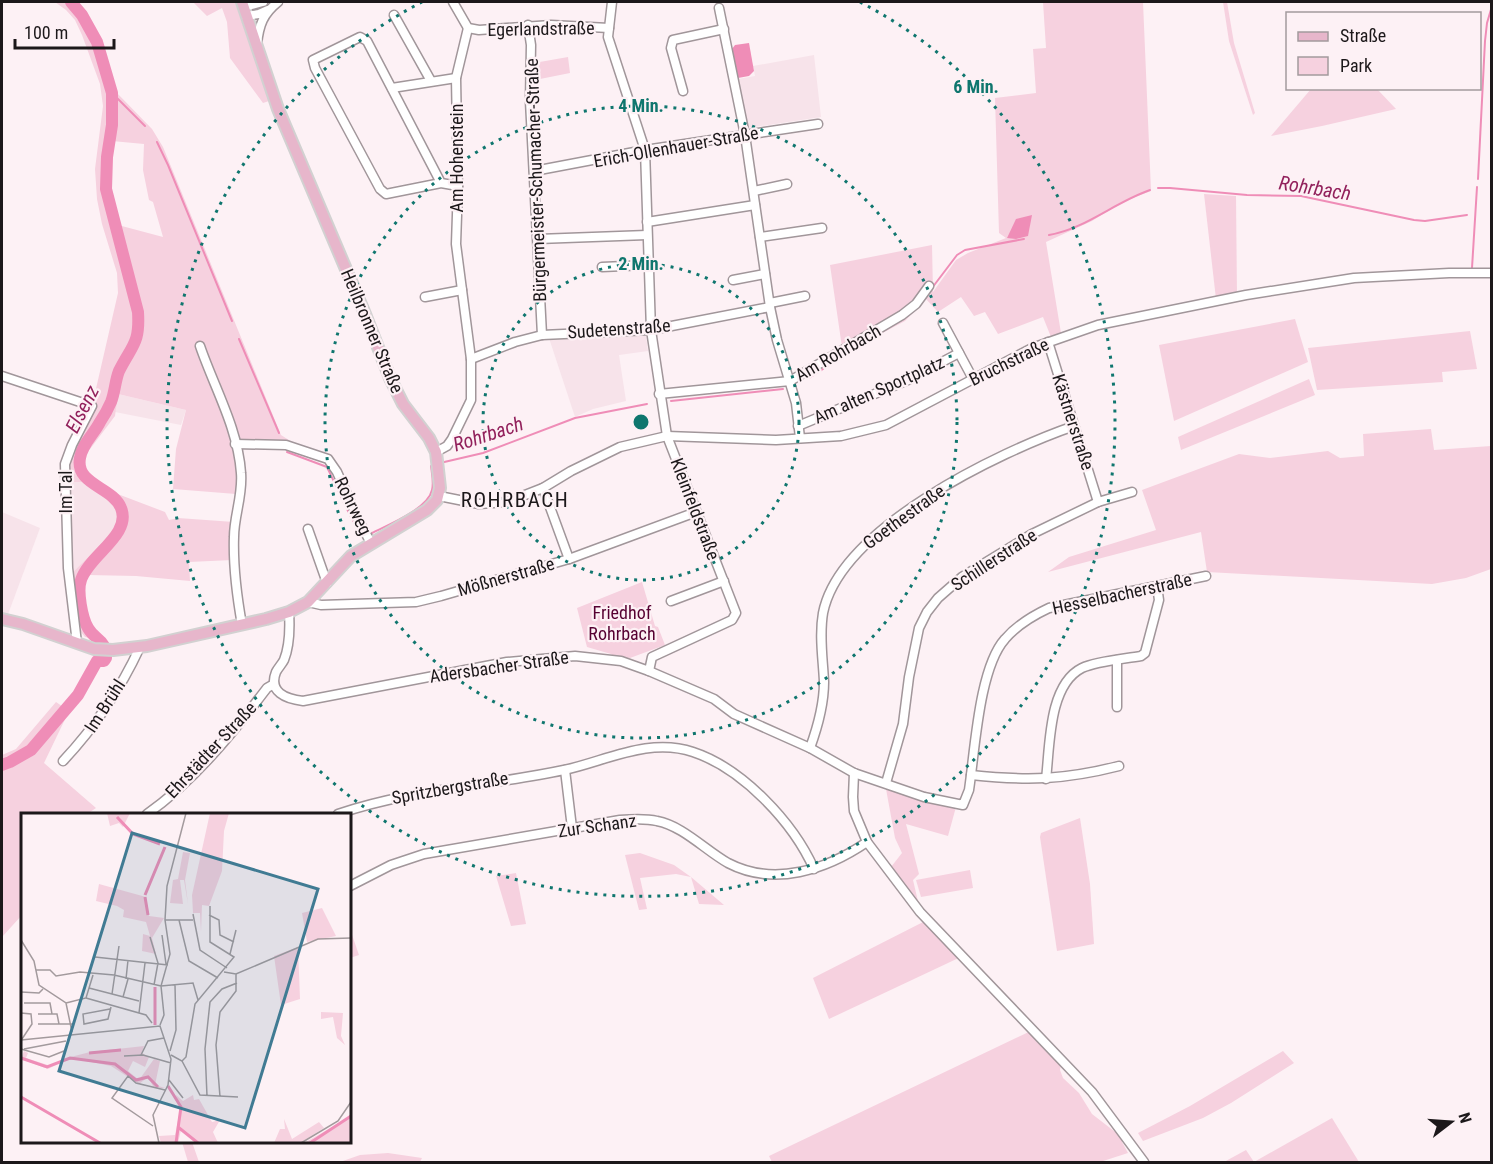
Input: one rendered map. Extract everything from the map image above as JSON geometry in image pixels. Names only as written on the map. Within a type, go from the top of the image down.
[{"type":"main road","name":"Heilbronner Straße","points":[[244,8],[275,103],[365,314],[392,384],[403,404],[423,429],[438,460]]},
{"type":"main road","points":[[2,619],[94,649],[123,650],[242,625],[289,612],[308,602],[351,556],[434,505],[439,496],[438,460]]},
{"type":"street","points":[[244,8],[262,2]]},
{"type":"street","points":[[257,48],[261,20],[278,2]]},
{"type":"street","name":"Egerlandstraße","points":[[453,2],[468,28],[479,30],[528,25],[609,28]]},
{"type":"street","name":"Kleinfeldstraße","points":[[612,2],[608,37],[645,150],[647,265],[651,330],[667,436],[736,613],[732,620],[652,657],[629,663]]},
{"type":"street","points":[[244,8],[268,10]]},
{"type":"street","points":[[719,8],[746,135],[770,305],[777,340],[796,403],[800,438]]},
{"type":"street","points":[[394,15],[431,81]]},
{"type":"street","name":"Bürgermeister-Schumacher-Straße","points":[[528,25],[531,45],[530,101],[542,335]]},
{"type":"street","name":"Am Hohenstein","points":[[438,460],[452,439],[471,400],[471,359],[456,244],[458,186],[456,78],[468,28]]},
{"type":"street","points":[[683,91],[671,48],[673,40],[723,29]]},
{"type":"street","points":[[441,183],[367,40],[360,37],[313,60],[315,68],[380,189],[386,194],[441,183],[458,186]]},
{"type":"street","points":[[392,88],[456,78]]},
{"type":"street","name":"Erich-Ollenhauer-Straße","points":[[534,171],[645,150],[818,124]]},
{"type":"street","points":[[754,190],[787,184]]},
{"type":"street","points":[[647,222],[755,204]]},
{"type":"street","points":[[760,237],[822,228]]},
{"type":"street","points":[[538,239],[647,235]]},
{"type":"street","points":[[602,267],[647,265]]},
{"type":"street","name":"Bruchstraße","points":[[439,496],[479,504],[507,502],[543,488],[615,449],[667,436],[707,436],[743,440],[841,436],[886,425],[1013,357],[1098,325],[1130,318],[1246,295],[1354,278],[1491,273]]},
{"type":"street","points":[[733,280],[765,274]]},
{"type":"street","name":"Am Rohrbach","points":[[659,394],[790,381],[902,315],[916,304],[929,286]]},
{"type":"street","points":[[425,297],[462,290]]},
{"type":"street","name":"Sudetenstraße","points":[[471,359],[542,335],[651,330],[806,296]]},
{"type":"street","name":"Am alten Sportplatz","points":[[944,323],[974,379]]},
{"type":"street","name":"Kästnerstraße","points":[[1048,342],[1098,502]]},
{"type":"street","points":[[200,346],[236,444],[241,475],[234,537],[242,625]]},
{"type":"street","name":"Am alten Sportplatz","points":[[798,426],[908,380],[959,353]]},
{"type":"street","name":"Im Tal","points":[[2,376],[92,406],[65,464],[68,568],[77,643]]},
{"type":"street","name":"Goethestraße","points":[[810,748],[819,722],[824,683],[821,640],[823,613],[841,571],[856,553],[899,516],[1011,450],[1074,426]]},
{"type":"street","name":"Rohrweg","points":[[236,444],[285,445],[328,459],[337,472],[371,543]]},
{"type":"street","points":[[543,488],[569,559]]},
{"type":"street","name":"Schillerstraße","points":[[886,783],[903,724],[909,677],[919,628],[938,597],[962,577],[1032,534],[1098,502],[1132,492]]},
{"type":"street","name":"Mößnerstraße","points":[[308,602],[321,604],[416,602],[569,559],[696,512]]},
{"type":"street","points":[[308,529],[327,583]]},
{"type":"street","name":"Hesselbacherstraße","points":[[963,805],[969,790],[985,680],[992,659],[1003,640],[1026,619],[1049,608],[1206,576]]},
{"type":"street","name":"Kleinfeldstraße","points":[[671,601],[724,581]]},
{"type":"street","points":[[1046,779],[1054,714],[1064,686],[1071,675],[1084,667],[1141,656],[1145,653],[1159,600],[1157,586]]},
{"type":"street","points":[[274,684],[276,672],[283,662],[288,645],[289,612]]},
{"type":"street","name":"Im Brühl","points":[[63,761],[91,728],[132,665],[140,647]]},
{"type":"street","name":"Adersbacher Straße","points":[[274,684],[279,694],[289,699],[303,701],[507,662],[575,656],[629,663],[714,699],[734,714],[810,748],[854,773],[924,797],[963,805]]},
{"type":"street","points":[[649,670],[652,657]]},
{"type":"street","points":[[1117,660],[1117,707]]},
{"type":"street","name":"Ehrstädter Straße","points":[[148,813],[200,768],[237,727],[267,688],[274,684]]},
{"type":"street","name":"Spritzbergstraße","points":[[341,813],[383,800],[565,770],[637,749],[663,746],[693,752],[727,769],[761,796],[793,831],[814,868]]},
{"type":"street","points":[[971,775],[1013,780],[1046,779],[1074,777],[1119,766]]},
{"type":"street","points":[[565,770],[572,828]]},
{"type":"street","points":[[854,773],[854,811],[867,842],[920,912],[1092,1092],[1144,1162]]},
{"type":"street","name":"Zur Schanz","points":[[351,885],[391,865],[424,854],[620,820],[642,819],[670,825],[727,862],[743,870],[770,876],[796,873],[834,861],[867,842]]},
{"type":"shaded area","points":[[749,43],[754,71],[749,76],[738,78],[732,49],[735,45]]},
{"type":"shaded area","points":[[814,55],[821,117],[748,128],[738,79],[755,76],[753,66]]},
{"type":"shaded area","points":[[1032,215],[1028,236],[1016,239],[1007,238],[1016,219]]},
{"type":"shaded area","points":[[646,336],[648,351],[619,355],[626,401],[593,409],[575,417],[549,338]]},
{"type":"shaded area","points":[[118,394],[186,410],[181,425],[115,412]]},
{"type":"shaded area","points":[[66,482],[83,482],[90,485],[117,506],[121,521],[115,530],[70,575]]},
{"type":"shaded area","points":[[2,512],[40,528],[7,617],[2,616]]},
{"type":"green space","points":[[55,2],[74,2],[92,31],[116,92],[152,129],[163,147],[281,435],[292,442],[292,445],[248,442],[235,437],[230,439],[237,458],[236,494],[173,489],[176,449],[186,410],[118,394],[115,416],[81,461],[85,473],[115,493],[165,512],[169,520],[178,518],[234,522],[232,560],[189,562],[190,581],[136,576],[88,575],[84,592],[84,608],[96,639],[85,637],[80,631],[70,575],[115,530],[121,521],[117,506],[90,485],[83,482],[66,482],[65,464],[92,406],[118,293],[117,273],[97,199],[95,169],[103,106],[100,84],[82,35],[75,20]],"holes":[[[112,141],[144,144],[143,170],[149,200],[153,202],[163,237],[118,225],[110,192]]]},
{"type":"green space","points":[[193,2],[235,2],[269,101],[263,103],[230,58],[227,22],[222,8],[207,16]]},
{"type":"green space","points":[[1043,2],[1143,2],[1151,191],[1122,202],[1092,221],[1046,242],[1061,333],[1051,337],[1043,317],[998,334],[985,312],[974,316],[961,297],[938,312],[926,299],[905,321],[843,354],[830,265],[932,245],[933,292],[956,260],[1006,238],[999,233],[995,98],[1036,93],[1033,49],[1046,48]]},
{"type":"green space","points":[[1223,2],[1227,2],[1234,43],[1255,113],[1253,115],[1229,41]]},
{"type":"green space","points":[[568,57],[570,73],[535,80],[534,63]]},
{"type":"green space","points":[[1310,90],[1378,90],[1396,109],[1322,126],[1271,136]]},
{"type":"green space","points":[[1204,194],[1236,196],[1237,295],[1216,299]]},
{"type":"green space","points":[[1295,319],[1308,362],[1174,421],[1159,345]]},
{"type":"green space","points":[[1470,331],[1477,369],[1442,372],[1443,382],[1317,390],[1308,348]]},
{"type":"green space","points":[[1309,379],[1315,395],[1181,450],[1178,437]]},
{"type":"green space","points":[[1431,429],[1434,450],[1491,446],[1491,569],[1466,578],[1432,584],[1207,572],[1201,532],[1048,572],[1069,557],[1156,530],[1142,490],[1239,454],[1270,458],[1328,451],[1340,458],[1364,456],[1363,434]]},
{"type":"green space","name":"Friedhof Rohrbach","points":[[642,582],[655,626],[658,627],[665,645],[630,658],[614,657],[587,647],[577,608]]},
{"type":"green space","points":[[56,702],[69,711],[44,763],[96,808],[88,813],[21,813],[21,916],[2,937],[2,755],[16,749]]},
{"type":"green space","points":[[886,789],[924,802],[956,807],[948,836],[906,824],[919,874],[913,880],[920,910],[891,867],[902,853],[895,838]]},
{"type":"green space","points":[[1080,818],[1090,884],[1094,944],[1057,951],[1040,837],[1041,833]]},
{"type":"green space","points":[[640,853],[674,865],[691,877],[676,874],[640,878],[647,909],[639,910],[625,855]]},
{"type":"green space","points":[[970,870],[973,888],[921,897],[916,880]]},
{"type":"green space","points":[[516,873],[526,924],[511,926],[496,876]]},
{"type":"green space","points":[[691,877],[724,905],[699,904]]},
{"type":"green space","points":[[929,919],[965,955],[829,1019],[813,978]]},
{"type":"green space","points":[[351,932],[359,955],[351,958]]},
{"type":"green space","points":[[1035,1029],[1062,1059],[1060,1070],[1063,1078],[1079,1093],[1092,1114],[1123,1138],[1122,1142],[1128,1153],[1100,1162],[772,1162],[769,1156]]},
{"type":"green space","points":[[1283,1051],[1294,1063],[1231,1103],[1203,1118],[1143,1141],[1138,1133],[1190,1106]]},
{"type":"green space","points":[[1332,1118],[1359,1162],[1254,1162]]},
{"type":"green space","points":[[182,1143],[192,1143],[199,1162],[188,1162]]},
{"type":"green space","points":[[1246,1150],[1254,1162],[1224,1162]]},
{"type":"green space","points":[[388,1153],[422,1158],[420,1162],[340,1162],[360,1155]]},
{"type":"waterway","name":"Elsenz","points":[[2,765],[31,750],[78,695],[97,661],[104,661],[106,658],[102,643],[86,624],[81,604],[80,585],[85,571],[115,536],[121,527],[123,518],[117,501],[89,480],[80,467],[83,448],[111,402],[119,371],[136,338],[138,312],[106,189],[107,157],[112,125],[112,93],[97,42],[82,15],[71,2]]},
{"type":"waterway","points":[[1478,179],[1485,41],[1492,6]]},
{"type":"waterway","name":"Rohrbach","points":[[112,93],[145,126]]},
{"type":"waterway","name":"Rohrbach","points":[[157,142],[232,321]]},
{"type":"waterway","name":"Rohrbach","points":[[1472,268],[1477,187]]},
{"type":"waterway","name":"Rohrbach","points":[[1158,188],[1247,195],[1301,196],[1425,221],[1467,215]]},
{"type":"waterway","name":"Rohrbach","points":[[1049,235],[1075,227],[1150,190]]},
{"type":"waterway","name":"Rohrbach","points":[[932,288],[957,255],[965,250],[1024,239]]},
{"type":"waterway","name":"Rohrbach","points":[[239,339],[279,433]]},
{"type":"waterway","name":"Rohrbach","points":[[809,378],[865,342]]},
{"type":"waterway","name":"Rohrbach","points":[[671,401],[783,389]]},
{"type":"waterway","name":"Rohrbach","points":[[440,463],[483,453],[575,418],[647,404]]},
{"type":"waterway","name":"Rohrbach","points":[[287,452],[327,467],[361,535]]},
{"type":"waterway","name":"Rohrbach","points":[[372,533],[406,516],[423,504],[432,490],[431,466],[434,464]]},
{"type":"district","name":"ROHRBACH","points":[[515,500]]}]
